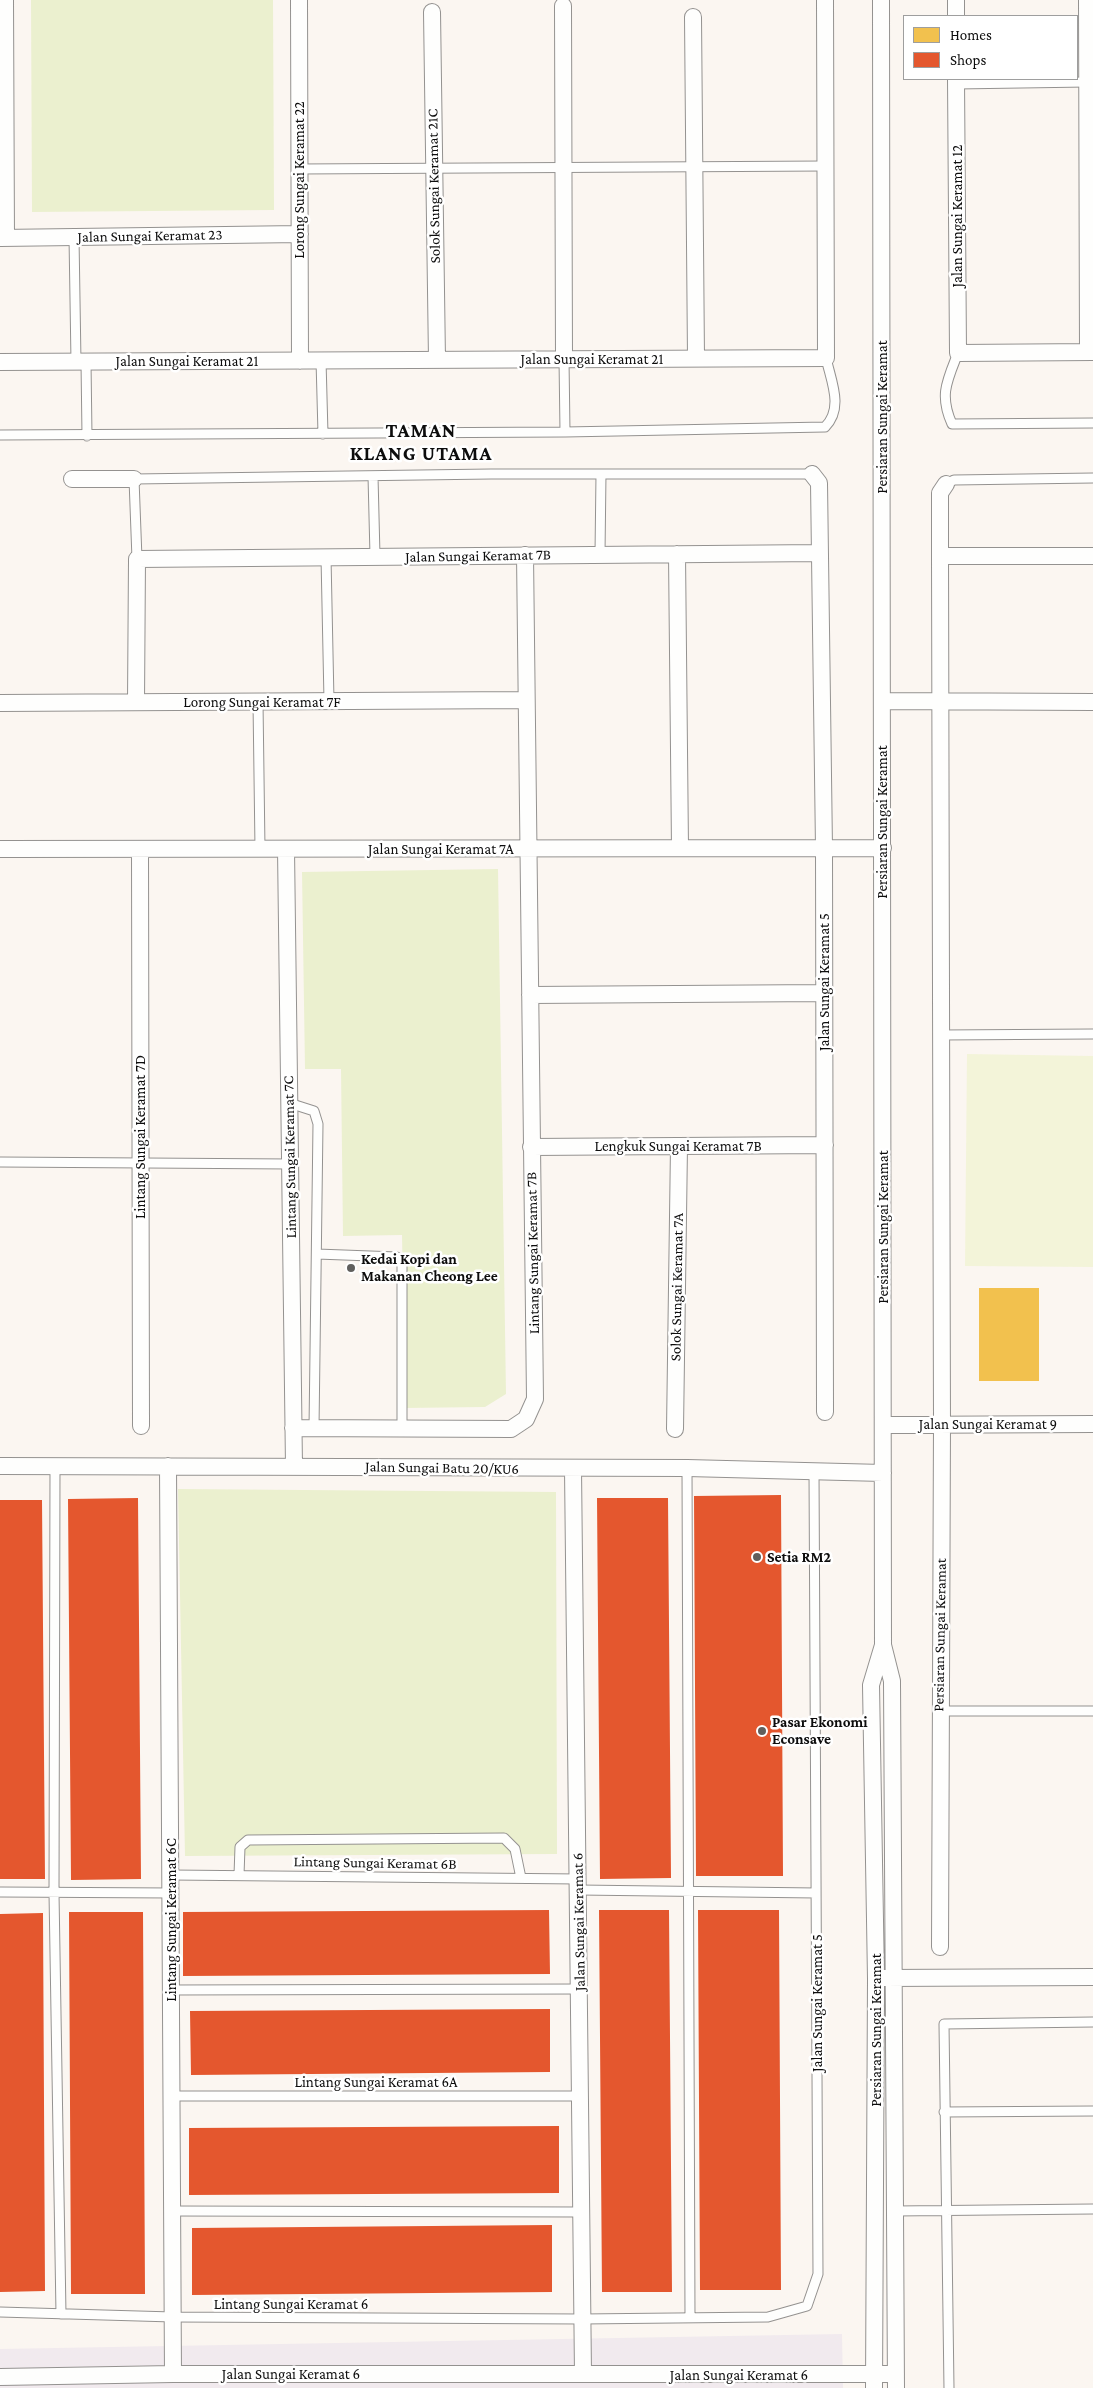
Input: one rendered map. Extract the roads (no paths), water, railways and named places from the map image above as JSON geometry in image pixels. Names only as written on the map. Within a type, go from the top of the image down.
[{"type":"street","points":[[3,238],[5,0]]},
{"type":"street","name":"Lorong Sungai Keramat 22","points":[[299,0],[300,361]]},
{"type":"street","points":[[824,0],[826,358]]},
{"type":"street","name":"Persiaran Sungai Keramat","points":[[881,0],[883,1645],[892,1681],[896,2381]]},
{"type":"street","points":[[956,0],[956,15]]},
{"type":"street","points":[[958,353],[1090,352],[1087,0]]},
{"type":"street","points":[[563,6],[564,359]]},
{"type":"street","name":"Solok Sungai Keramat 21C","points":[[432,12],[437,360]]},
{"type":"street","points":[[692,17],[696,358]]},
{"type":"street","name":"Jalan Sungai Keramat 12","points":[[956,82],[958,353]]},
{"type":"street","name":"Jalan Sungai Keramat 23","points":[[3,238],[300,234]]},
{"type":"street","name":"Jalan Sungai Keramat 21","points":[[0,362],[826,358]]},
{"type":"street","name":"Jalan Sungai Keramat 5","points":[[812,474],[819,483],[820,553],[824,848],[825,1412]]},
{"type":"street","points":[[72,479],[134,479]]},
{"type":"street","name":"Persiaran Sungai Keramat","points":[[940,1947],[939,1711],[942,1424],[940,493],[946,484]]},
{"type":"street","name":"Jalan Sungai Keramat 7B","points":[[137,559],[820,553]]},
{"type":"street","points":[[677,554],[680,848]]},
{"type":"street","name":"Lintang Sungai Keramat 7B","points":[[293,1428],[511,1429],[526,1420],[535,1399],[524,555]]},
{"type":"street","points":[[940,556],[1093,556]]},
{"type":"street","points":[[136,702],[137,559]]},
{"type":"street","name":"Lorong Sungai Keramat 7F","points":[[0,703],[525,700]]},
{"type":"street","points":[[882,701],[1093,702]]},
{"type":"street","name":"Jalan Sungai Keramat 7A","points":[[0,849],[882,848]]},
{"type":"street","name":"Lintang Sungai Keramat 7D","points":[[140,849],[141,1426]]},
{"type":"street","name":"Lintang Sungai Keramat 7C","points":[[286,849],[294,1466]]},
{"type":"street","points":[[530,995],[824,993]]},
{"type":"street","name":"Lengkuk Sungai Keramat 7B","points":[[531,1147],[825,1145]]},
{"type":"street","name":"Solok Sungai Keramat 7A","points":[[675,1429],[679,1146]]},
{"type":"street","name":"Jalan Sungai Keramat 9","points":[[883,1424],[1093,1424]]},
{"type":"street","name":"Jalan Sungai Batu 20/KU6","points":[[0,1466],[687,1468],[883,1472]]},
{"type":"street","name":"Lintang Sungai Keramat 6C","points":[[168,1466],[173,2374]]},
{"type":"street","name":"Jalan Sungai Keramat 6","points":[[573,1469],[583,2374]]},
{"type":"street","name":"Persiaran Sungai Keramat","points":[[874,2381],[876,1979],[871,1685],[883,1645]]},
{"type":"street","points":[[876,1979],[894,1977],[1093,1977]]},
{"type":"street","name":"Jalan Sungai Keramat 6","points":[[0,2377],[173,2374],[583,2374],[819,2381],[896,2381]]},
{"type":"lane","points":[[956,82],[1089,86]]},
{"type":"lane","points":[[299,169],[825,166]]},
{"type":"lane","points":[[74,238],[86,436]]},
{"type":"lane","points":[[958,353],[945,385],[944,402],[952,424],[1093,423]]},
{"type":"lane","points":[[0,435],[565,432],[825,427],[835,411],[834,395],[826,358]]},
{"type":"lane","points":[[564,359],[565,432]]},
{"type":"lane","points":[[321,360],[323,434]]},
{"type":"lane","points":[[600,554],[601,474]]},
{"type":"lane","points":[[137,559],[134,479],[601,474],[812,474]]},
{"type":"lane","points":[[373,476],[376,556]]},
{"type":"lane","points":[[946,484],[954,480],[1093,478]]},
{"type":"lane","points":[[326,557],[329,701]]},
{"type":"lane","points":[[258,702],[260,849]]},
{"type":"lane","points":[[941,1035],[1093,1034]]},
{"type":"lane","points":[[289,1103],[314,1111],[318,1124],[314,1428]]},
{"type":"lane","points":[[0,1162],[290,1164]]},
{"type":"lane","points":[[316,1254],[397,1257],[402,1265],[402,1429]]},
{"type":"lane","points":[[56,1466],[54,1892],[61,2314]]},
{"type":"lane","points":[[687,1468],[690,2318]]},
{"type":"lane","name":"Jalan Sungai Keramat 5","points":[[582,2319],[768,2317],[807,2306],[818,2274],[814,1471]]},
{"type":"lane","points":[[939,1711],[1093,1710]]},
{"type":"lane","points":[[239,1875],[240,1847],[248,1840],[504,1838],[515,1849],[521,1878]]},
{"type":"lane","name":"Lintang Sungai Keramat 6B","points":[[171,1875],[521,1878],[579,1884],[689,1891],[816,1892]]},
{"type":"lane","points":[[0,1892],[171,1893]]},
{"type":"lane","points":[[171,1990],[580,1989]]},
{"type":"lane","points":[[948,2388],[944,2024],[1093,2022]]},
{"type":"lane","name":"Lintang Sungai Keramat 6A","points":[[172,2096],[580,2096]]},
{"type":"lane","points":[[944,2112],[1093,2111]]},
{"type":"lane","points":[[895,2211],[1093,2208]]},
{"type":"lane","points":[[172,2211],[581,2212]]},
{"type":"lane","name":"Lintang Sungai Keramat 6","points":[[0,2312],[173,2317],[582,2319]]},
{"type":"place","name":"Kedai Kopi dan Makanan Cheong Lee","points":[[351,1268]]},
{"type":"place","name":"Setia RM2","points":[[757,1557]]},
{"type":"place","name":"Pasar Ekonomi Econsave","points":[[762,1731]]},
{"type":"district","name":"TAMAN KLANG UTAMA","points":[[421,442]]}]
